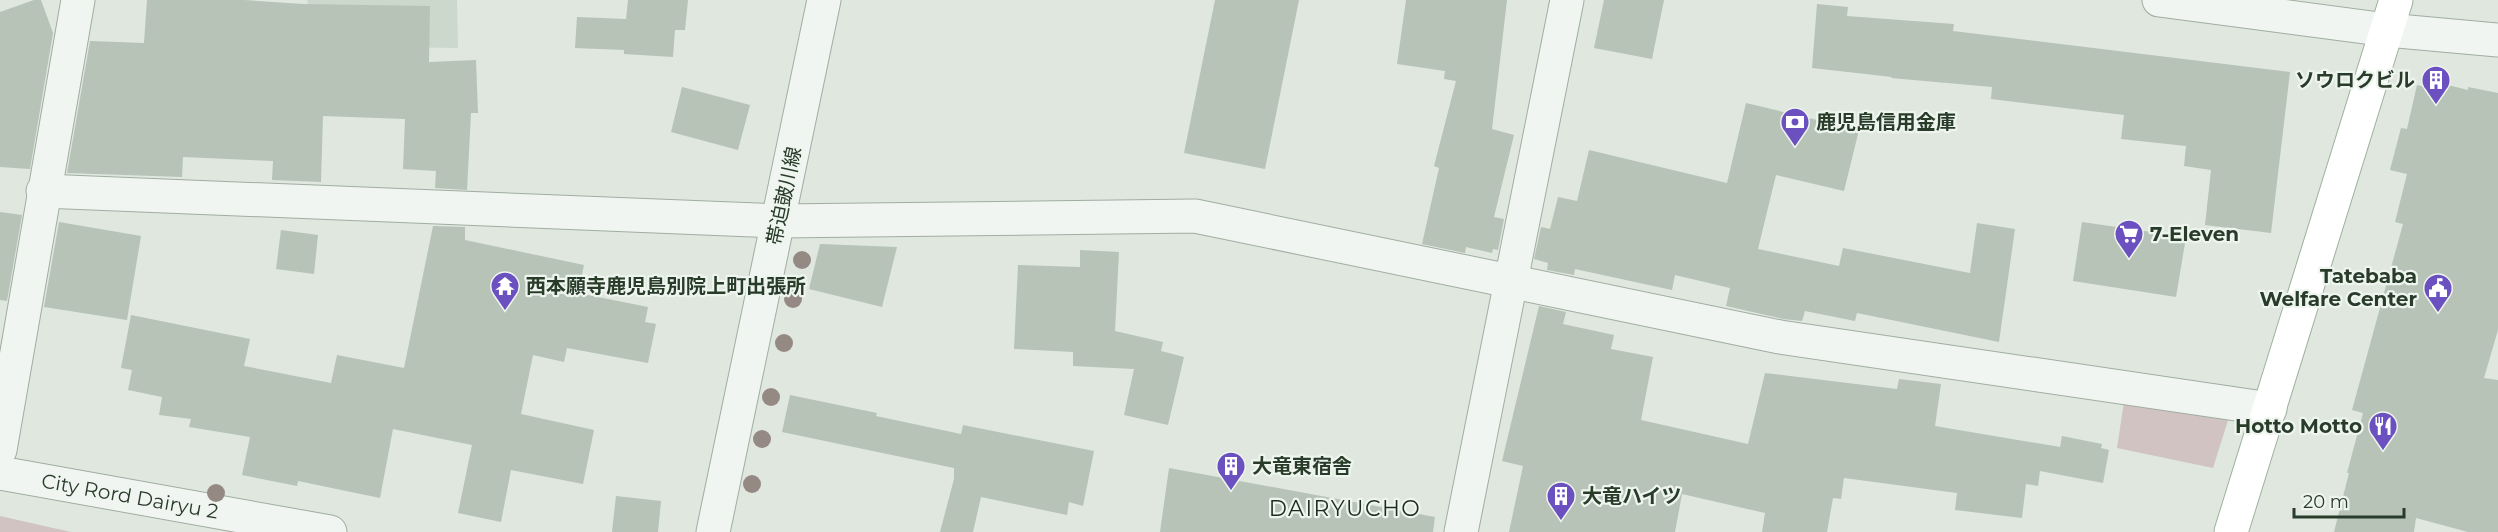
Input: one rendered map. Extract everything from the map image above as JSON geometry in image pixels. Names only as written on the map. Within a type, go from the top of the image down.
[{"type":"main road","points":[[2231,532],[2392,15]]},
{"type":"street","points":[[0,450],[43,191],[78,0]]},
{"type":"street","name":"帯迫皷川線","points":[[713,532],[824,0]]},
{"type":"street","points":[[1461,532],[1567,0]]},
{"type":"street","points":[[2159,0],[2392,15],[2498,40]]},
{"type":"street","points":[[43,191],[779,221],[1195,216],[1780,338],[2270,409]]},
{"type":"street","name":"City Rord Dairyu 2","points":[[0,473],[330,532]]},
{"type":"shaded area","points":[[307,0],[457,0],[458,48],[318,46]]},
{"type":"shaded area","points":[[2124,402],[2229,417],[2213,468],[2117,448]]},
{"type":"shaded area","points":[[0,516],[71,532],[0,532]]},
{"type":"building","points":[[34,0],[41,0],[53,33],[30,169],[0,167],[0,12]]},
{"type":"building","points":[[147,0],[244,0],[303,4],[430,6],[429,62],[476,60],[478,113],[471,113],[467,190],[435,188],[436,171],[403,169],[405,119],[323,116],[321,182],[272,180],[273,161],[183,157],[182,177],[67,173],[90,41],[144,43]]},
{"type":"building","points":[[628,0],[688,0],[685,30],[675,30],[673,57],[624,54],[624,50],[575,48],[577,17],[626,19]]},
{"type":"building","points":[[1215,0],[1299,0],[1265,169],[1184,153]]},
{"type":"building","points":[[1406,0],[1507,0],[1492,129],[1514,135],[1494,217],[1504,219],[1498,250],[1493,249],[1492,253],[1466,247],[1465,253],[1422,244],[1439,168],[1434,166],[1456,81],[1444,79],[1445,71],[1397,64]]},
{"type":"building","points":[[1604,0],[1664,0],[1652,59],[1594,48]]},
{"type":"building","points":[[1817,4],[1848,7],[1847,16],[1954,24],[1953,31],[2290,72],[2271,233],[2205,225],[2211,170],[2184,166],[2186,146],[2121,139],[2124,115],[1991,99],[1992,87],[1812,68]]},
{"type":"building","points":[[2435,82],[2468,90],[2468,87],[2498,93],[2498,330],[2484,378],[2498,380],[2498,532],[2468,532],[2416,518],[2414,532],[2334,532],[2363,413],[2352,410],[2403,224],[2395,222],[2407,174],[2390,170],[2401,128],[2407,129],[2417,85],[2433,89]]},
{"type":"building","points":[[682,87],[750,105],[738,150],[671,132]]},
{"type":"building","points":[[1746,103],[1859,130],[1844,191],[1776,175],[1758,249],[1839,266],[1843,248],[1970,273],[1977,223],[2015,229],[1999,342],[1857,313],[1855,321],[1805,311],[1802,321],[1783,319],[1726,306],[1730,288],[1675,275],[1672,290],[1575,269],[1574,275],[1547,270],[1548,263],[1534,259],[1541,227],[1550,229],[1558,197],[1577,201],[1589,150],[1727,183]]},
{"type":"building","points":[[0,212],[22,215],[7,301],[0,300]]},
{"type":"building","points":[[59,222],[141,236],[127,320],[44,307]]},
{"type":"building","name":"7-Eleven","points":[[2082,222],[2186,237],[2176,297],[2073,281]]},
{"type":"building","points":[[433,226],[465,227],[465,240],[584,265],[578,293],[648,307],[645,322],[656,324],[648,363],[567,348],[564,362],[533,355],[521,414],[594,430],[583,484],[511,470],[501,522],[458,513],[472,445],[393,429],[380,498],[298,481],[297,486],[242,475],[250,437],[189,427],[191,419],[159,415],[162,397],[128,390],[132,370],[121,368],[131,315],[250,339],[244,366],[331,383],[337,355],[404,368]]},
{"type":"building","points":[[281,230],[318,235],[314,274],[276,269]]},
{"type":"building","points":[[820,244],[897,247],[882,307],[809,289]]},
{"type":"building","points":[[1080,250],[1119,252],[1115,331],[1163,342],[1161,351],[1184,357],[1168,425],[1124,415],[1134,369],[1073,366],[1073,352],[1014,349],[1018,265],[1080,267]]},
{"type":"building","points":[[1539,306],[1566,312],[1563,324],[1614,335],[1611,349],[1653,357],[1641,420],[1748,444],[1765,373],[1897,389],[1899,379],[1941,384],[1935,426],[2060,447],[2062,436],[2102,444],[2101,448],[2109,450],[2103,483],[2040,471],[2038,486],[2026,484],[2022,518],[1955,510],[1957,493],[1844,478],[1841,499],[1833,498],[1827,532],[1762,532],[1765,513],[1682,494],[1675,532],[1509,532],[1523,466],[1502,461]]},
{"type":"building","points":[[790,395],[961,434],[963,425],[1094,451],[1083,506],[1069,502],[1067,515],[981,497],[973,532],[940,532],[954,479],[954,468],[782,432]]},
{"type":"building","name":"大竜東宿舎","points":[[1169,468],[1435,517],[1433,532],[1160,532]]},
{"type":"building","points":[[616,496],[661,501],[658,532],[612,532]]},
{"type":"place","name":"ソウロクビル","points":[[2436,106]]},
{"type":"place","name":"鹿児島信用金庫","points":[[1795,148]]},
{"type":"place","name":"7-Eleven","points":[[2129,260]]},
{"type":"place","name":"西本願寺鹿児島別院上町出張所","points":[[505,312]]},
{"type":"place","name":"Tatebaba Welfare Center","points":[[2438,314]]},
{"type":"place","name":"Hotto Motto","points":[[2383,452]]},
{"type":"place","name":"大竜東宿舎","points":[[1231,492]]},
{"type":"place","name":"大竜ハイツ","points":[[1561,522]]},
{"type":"district","name":"DAIRYUCHO","points":[[1345,508]]}]
